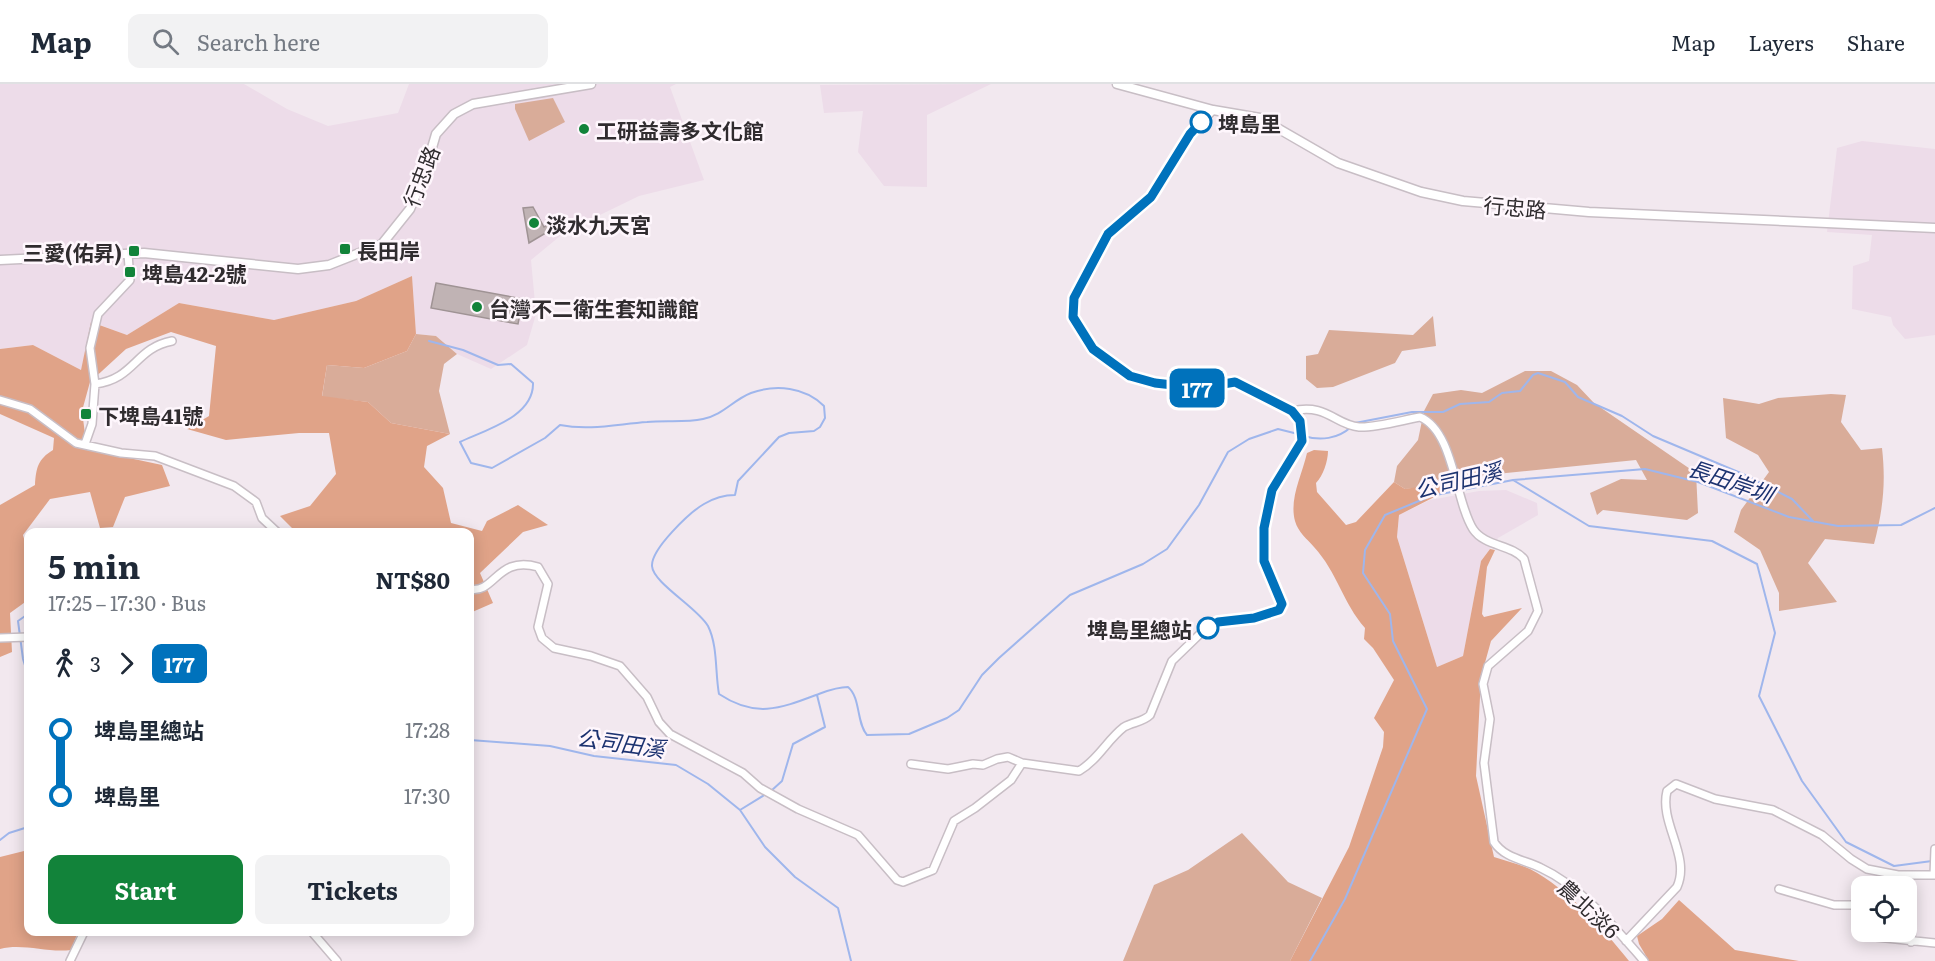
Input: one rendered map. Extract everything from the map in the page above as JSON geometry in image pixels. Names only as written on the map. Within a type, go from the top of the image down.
[{"type":"street","name":"行忠路","points":[[0,260],[128,254],[298,270],[329,265],[382,244],[388,237],[410,209],[424,175],[436,134],[454,114],[473,104],[591,84]]},
{"type":"street","name":"行忠路","points":[[1118,84],[1213,110],[1260,118],[1338,163],[1421,192],[1463,201],[1567,211],[1935,228]]},
{"type":"street","points":[[911,764],[948,769],[973,764],[983,765],[1008,757],[1022,763],[1079,771],[1097,757],[1115,734],[1127,726],[1145,720],[1150,715],[1172,662],[1202,632],[1218,622],[1254,618],[1279,610],[1282,604],[1264,561],[1264,528],[1272,490],[1302,441],[1302,430],[1292,411],[1235,382],[1200,388],[1155,383],[1130,376],[1093,349],[1073,317],[1074,298],[1108,234],[1151,197],[1190,134],[1213,110]]},
{"type":"street","points":[[85,444],[92,424],[95,384],[90,348],[98,314],[130,280],[128,254]]},
{"type":"street","points":[[95,384],[111,382],[132,369],[143,353],[157,344],[172,340]]},
{"type":"street","points":[[0,400],[30,409],[69,440],[121,453],[155,456],[234,486],[256,502],[262,518],[273,528]]},
{"type":"street","name":"農北淡6","points":[[1292,411],[1302,409],[1326,411],[1359,427],[1420,417],[1428,420],[1447,451],[1473,529],[1486,541],[1519,553],[1524,559],[1538,611],[1528,631],[1488,666],[1483,684],[1490,719],[1484,763],[1494,842],[1500,851],[1565,881],[1626,941],[1677,887],[1681,878],[1675,841],[1664,806],[1667,791],[1676,784],[1716,799],[1773,810],[1822,835],[1851,859],[1867,868],[1898,874],[1934,871]]},
{"type":"street","points":[[474,588],[486,586],[508,566],[526,564],[538,567],[548,584],[538,627],[542,638],[554,648],[591,656],[620,666],[647,697],[659,722],[670,734],[743,773],[760,788],[798,809],[858,835],[897,880],[903,882],[933,870],[954,821],[1011,780],[1022,763]]},
{"type":"street","points":[[0,638],[24,637]]},
{"type":"street","points":[[1935,851],[1935,882]]},
{"type":"street","points":[[1779,889],[1834,905],[1851,906]]},
{"type":"street","points":[[70,961],[82,936]]},
{"type":"street","points":[[315,936],[337,961]]},
{"type":"street","points":[[1626,941],[1644,961]]},
{"type":"street","points":[[1911,942],[1935,944]]},
{"type":"shaded area","points":[[0,84],[244,84],[287,109],[328,126],[398,113],[409,84],[676,84],[670,87],[704,180],[639,196],[565,232],[531,260],[536,314],[527,345],[491,369],[457,354],[436,336],[416,334],[412,276],[356,301],[274,320],[179,303],[127,335],[92,322],[81,370],[33,345],[0,349]]},
{"type":"shaded area","points":[[991,84],[927,115],[927,187],[884,186],[858,152],[863,111],[824,113],[820,85]]},
{"type":"shaded area","points":[[553,98],[565,122],[529,141],[515,104]]},
{"type":"shaded area","points":[[1862,141],[1935,149],[1935,335],[1905,339],[1893,325],[1891,317],[1852,309],[1853,266],[1869,261],[1872,235],[1827,232],[1837,148]]},
{"type":"shaded area","points":[[412,276],[416,334],[407,351],[364,368],[327,365],[322,396],[368,402],[391,423],[450,434],[427,446],[424,467],[443,488],[451,523],[470,528],[292,528],[280,516],[310,506],[336,474],[329,433],[299,433],[226,440],[187,429],[209,416],[216,346],[171,332],[126,349],[90,382],[82,411],[87,449],[162,465],[170,486],[125,497],[113,527],[100,528],[90,492],[50,499],[28,528],[24,528],[24,603],[10,613],[12,652],[0,657],[0,505],[35,485],[39,464],[53,450],[54,438],[0,414],[0,349],[33,345],[81,370],[91,322],[127,335],[179,303],[274,320],[356,301]]},
{"type":"shaded area","points":[[1433,316],[1436,346],[1402,351],[1395,363],[1333,387],[1317,388],[1306,379],[1306,356],[1318,354],[1329,330],[1413,335]]},
{"type":"shaded area","points":[[416,334],[436,336],[457,354],[444,364],[439,391],[450,434],[391,423],[368,402],[322,397],[327,365],[364,368],[407,351]]},
{"type":"shaded area","points":[[1525,371],[1551,371],[1577,385],[1594,403],[1696,473],[1698,513],[1687,520],[1603,510],[1597,515],[1590,493],[1621,479],[1647,480],[1636,460],[1477,476],[1417,488],[1405,489],[1394,482],[1397,466],[1418,440],[1424,411],[1433,394],[1461,390],[1482,393]]},
{"type":"shaded area","points":[[1846,395],[1841,422],[1861,450],[1882,448],[1884,485],[1877,532],[1874,544],[1825,539],[1808,563],[1837,602],[1779,611],[1779,593],[1760,550],[1734,532],[1741,510],[1769,472],[1758,455],[1726,438],[1723,398],[1759,404],[1778,398]]},
{"type":"shaded area","points":[[1314,450],[1328,451],[1325,468],[1316,483],[1317,492],[1346,525],[1356,522],[1394,482],[1405,489],[1449,482],[1450,489],[1399,515],[1397,537],[1437,667],[1463,656],[1481,561],[1490,549],[1495,550],[1487,567],[1482,614],[1484,617],[1522,608],[1491,641],[1481,677],[1476,776],[1494,857],[1530,869],[1558,887],[1596,922],[1629,961],[1290,961],[1349,847],[1383,747],[1384,732],[1374,718],[1394,680],[1373,648],[1364,639],[1365,628],[1351,608],[1329,567],[1296,525],[1294,504],[1297,487],[1307,453]]},
{"type":"shaded area","points":[[1506,490],[1537,503],[1538,515],[1498,538],[1481,561],[1463,656],[1437,667],[1397,537],[1399,515],[1430,500],[1479,491]]},
{"type":"shaded area","points":[[518,505],[548,525],[523,532],[480,573],[493,603],[474,611],[474,529],[482,531],[487,521]]},
{"type":"shaded area","points":[[1242,833],[1288,882],[1322,898],[1290,961],[1123,961],[1154,885],[1188,870]]},
{"type":"shaded area","points":[[24,851],[24,936],[76,936],[71,950],[17,947],[0,949],[0,857]]},
{"type":"shaded area","points":[[1679,900],[1735,950],[1799,961],[1649,961],[1637,936],[1662,919]]},
{"type":"building","name":"淡水九天宮","points":[[533,207],[544,227],[554,220],[559,225],[529,243],[523,208]]},
{"type":"building","points":[[436,283],[523,299],[518,324],[431,308]]},
{"type":"waterway","points":[[429,341],[463,350],[498,365],[511,364],[533,383],[526,405],[517,413],[506,421],[460,442],[471,463],[492,468],[545,438],[560,425],[593,427],[703,419],[751,393],[780,388],[799,391],[824,406],[825,418],[820,427],[814,431],[789,433],[779,437],[738,481],[735,495],[723,496],[708,502],[681,523],[664,541],[653,559],[652,566],[660,580],[695,611],[708,626],[715,651],[719,694],[744,706],[767,709],[848,687],[855,697],[861,724],[867,735],[909,734],[947,718],[959,710],[982,675],[1070,595],[1143,564],[1167,549],[1199,505],[1228,452],[1249,439],[1278,429],[1298,434]]},
{"type":"waterway","points":[[1355,423],[1412,412],[1443,412],[1460,404],[1489,402],[1502,393],[1520,391],[1533,375],[1538,373],[1565,382],[1578,397],[1622,416],[1653,436],[1743,474],[1792,499],[1813,521]]},
{"type":"waterway","points":[[1304,436],[1329,438],[1351,427]]},
{"type":"waterway","name":"長田岸圳","points":[[1513,480],[1645,469],[1698,482],[1789,517],[1838,526],[1901,525],[1935,508]]},
{"type":"waterway","name":"公司田溪","points":[[1462,490],[1513,480],[1589,526],[1712,541],[1757,564],[1775,633],[1759,696],[1802,781],[1846,842],[1894,866],[1932,861]]},
{"type":"waterway","name":"公司田溪","points":[[1310,961],[1345,899],[1427,709],[1393,641],[1390,614],[1363,573],[1365,550],[1385,515],[1431,496],[1456,491]]},
{"type":"waterway","name":"公司田溪","points":[[24,617],[18,621],[24,662]]},
{"type":"waterway","points":[[771,791],[782,781],[793,744],[825,727],[817,695]]},
{"type":"waterway","name":"公司田溪","points":[[474,740],[550,746],[594,756],[676,765],[708,784],[740,810],[765,847],[795,877],[838,908],[851,961]]},
{"type":"waterway","points":[[740,810],[766,794]]},
{"type":"waterway","name":"公司田溪","points":[[0,840],[9,833],[24,828]]},
{"type":"bus line","name":"177","points":[[1201,122],[1190,134],[1151,197],[1108,234],[1074,298],[1073,317],[1093,349],[1130,376],[1155,383],[1200,388],[1235,382],[1292,411],[1300,421],[1302,441],[1272,490],[1264,528],[1264,561],[1282,604],[1279,610],[1254,618],[1218,622],[1208,628]]},
{"type":"place","name":"埤島里","points":[[1201,122]]},
{"type":"place","name":"工研益壽多文化館","points":[[584,129]]},
{"type":"place","name":"淡水九天宮","points":[[534,223]]},
{"type":"place","name":"長田岸","points":[[345,249]]},
{"type":"place","name":"三愛(佑昇)","points":[[134,251]]},
{"type":"place","name":"埤島42-2號","points":[[130,272]]},
{"type":"place","name":"台灣不二衛生套知識館","points":[[477,307]]},
{"type":"place","name":"下埤島41號","points":[[86,414]]},
{"type":"place","name":"埤島里總站","points":[[1208,628]]}]
